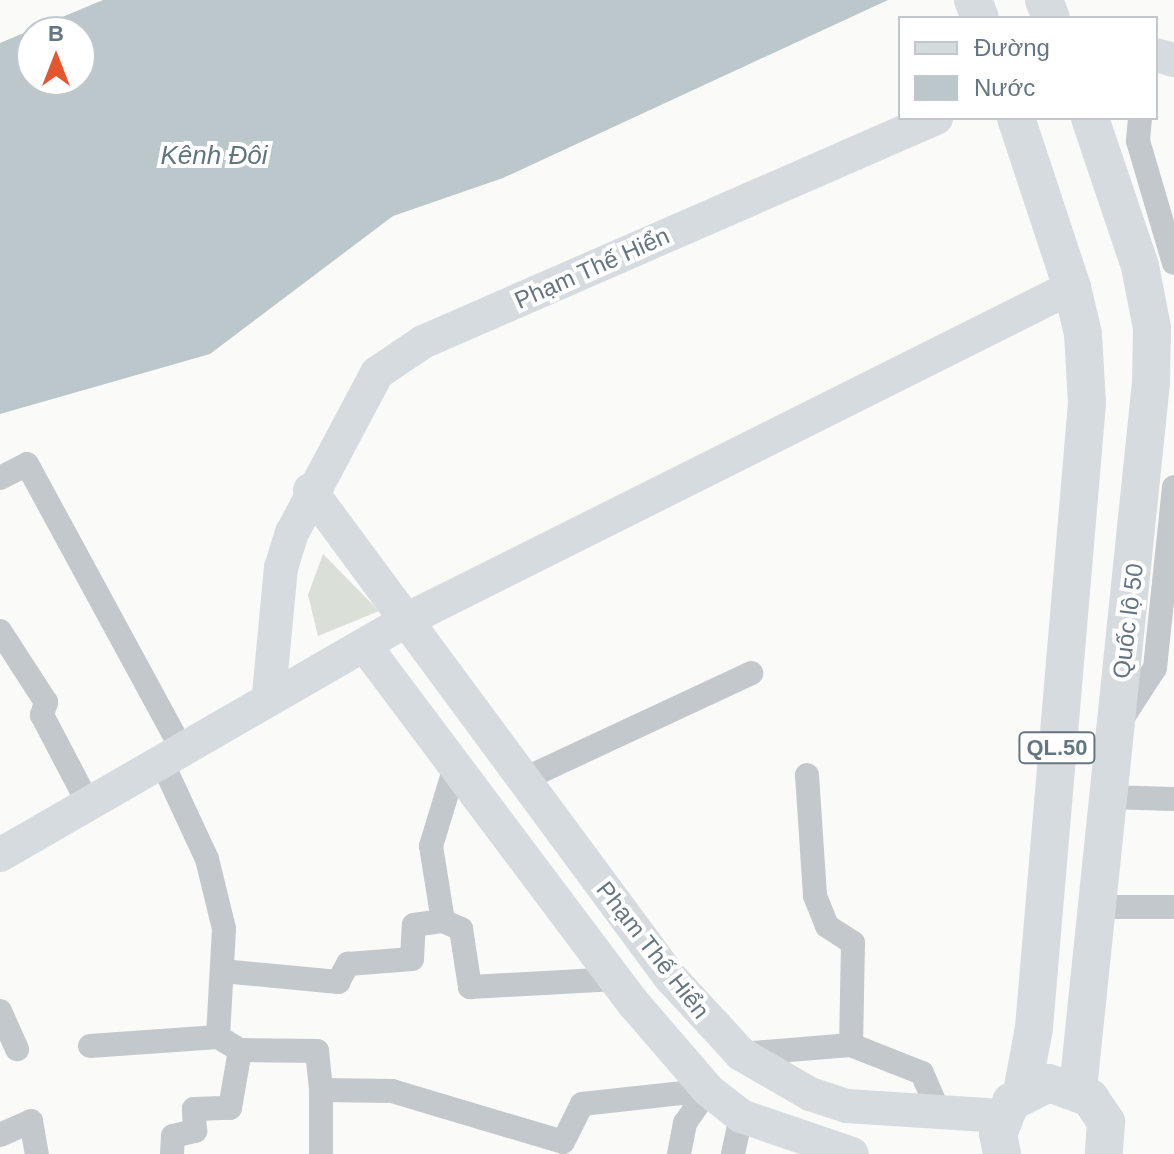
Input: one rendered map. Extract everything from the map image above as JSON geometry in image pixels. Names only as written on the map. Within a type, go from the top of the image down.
[{"type":"main road","name":"Phạm Thế Hiển","points":[[269,694],[281,568],[310,490],[377,373],[423,342],[931,120]]},
{"type":"main road","name":"QL.50","points":[[1002,1154],[1012,1104],[1034,1028],[1087,403],[1083,334],[1072,287],[1017,120]]},
{"type":"main road","name":"Quốc lộ 50","points":[[1068,1086],[1096,907],[1106,797],[1136,555],[1152,328],[1106,158],[1091,120]]},
{"type":"main road","points":[[0,855],[269,694],[365,646],[408,619],[1072,287]]},
{"type":"main road","name":"Phạm Thế Hiển","points":[[310,490],[670,977],[741,1054],[810,1094],[847,1106],[940,1115],[1012,1104]]},
{"type":"main road","name":"Phạm Thế Hiển","points":[[365,646],[626,992],[708,1090],[741,1116],[852,1154]]},
{"type":"main road","points":[[626,992],[670,977]]},
{"type":"main road","points":[[1012,1104],[1068,1086],[1106,1122],[1104,1154]]},
{"type":"street","points":[[1140,120],[1138,141],[1174,263]]},
{"type":"street","points":[[0,478],[27,464],[171,754],[207,859],[224,929],[218,1037]]},
{"type":"street","points":[[1114,739],[1124,712],[1150,680],[1169,607],[1174,487]]},
{"type":"street","points":[[0,631],[46,702],[42,715],[88,803]]},
{"type":"street","points":[[522,780],[751,673]]},
{"type":"street","points":[[443,921],[431,846],[455,767]]},
{"type":"street","points":[[807,775],[815,896],[827,926],[853,943],[851,1045]]},
{"type":"street","points":[[1106,797],[1174,799]]},
{"type":"street","points":[[1096,907],[1174,907]]},
{"type":"street","points":[[222,971],[338,982],[348,964],[412,959],[414,925],[443,921],[461,929],[470,987],[626,992]]},
{"type":"street","points":[[0,1011],[17,1049]]},
{"type":"street","points":[[90,1046],[218,1037],[240,1050],[317,1051],[321,1090],[321,1154]]},
{"type":"street","points":[[741,1054],[851,1045],[922,1073],[940,1115]]},
{"type":"street","points":[[172,1154],[173,1136],[195,1131],[194,1109],[230,1108],[240,1050]]},
{"type":"street","points":[[321,1090],[392,1091],[563,1142],[582,1104],[708,1090]]},
{"type":"street","points":[[679,1154],[685,1123],[708,1090]]},
{"type":"street","points":[[733,1154],[741,1116]]},
{"type":"street","points":[[0,1135],[31,1121],[37,1154]]},
{"type":"shaded area","points":[[323,554],[379,611],[318,636],[308,595]]},
{"type":"water","name":"Kênh Đôi","points":[[103,0],[888,0],[503,178],[393,216],[210,354],[0,414],[0,43],[16,36],[16,96],[96,96],[96,16],[65,16]]}]
